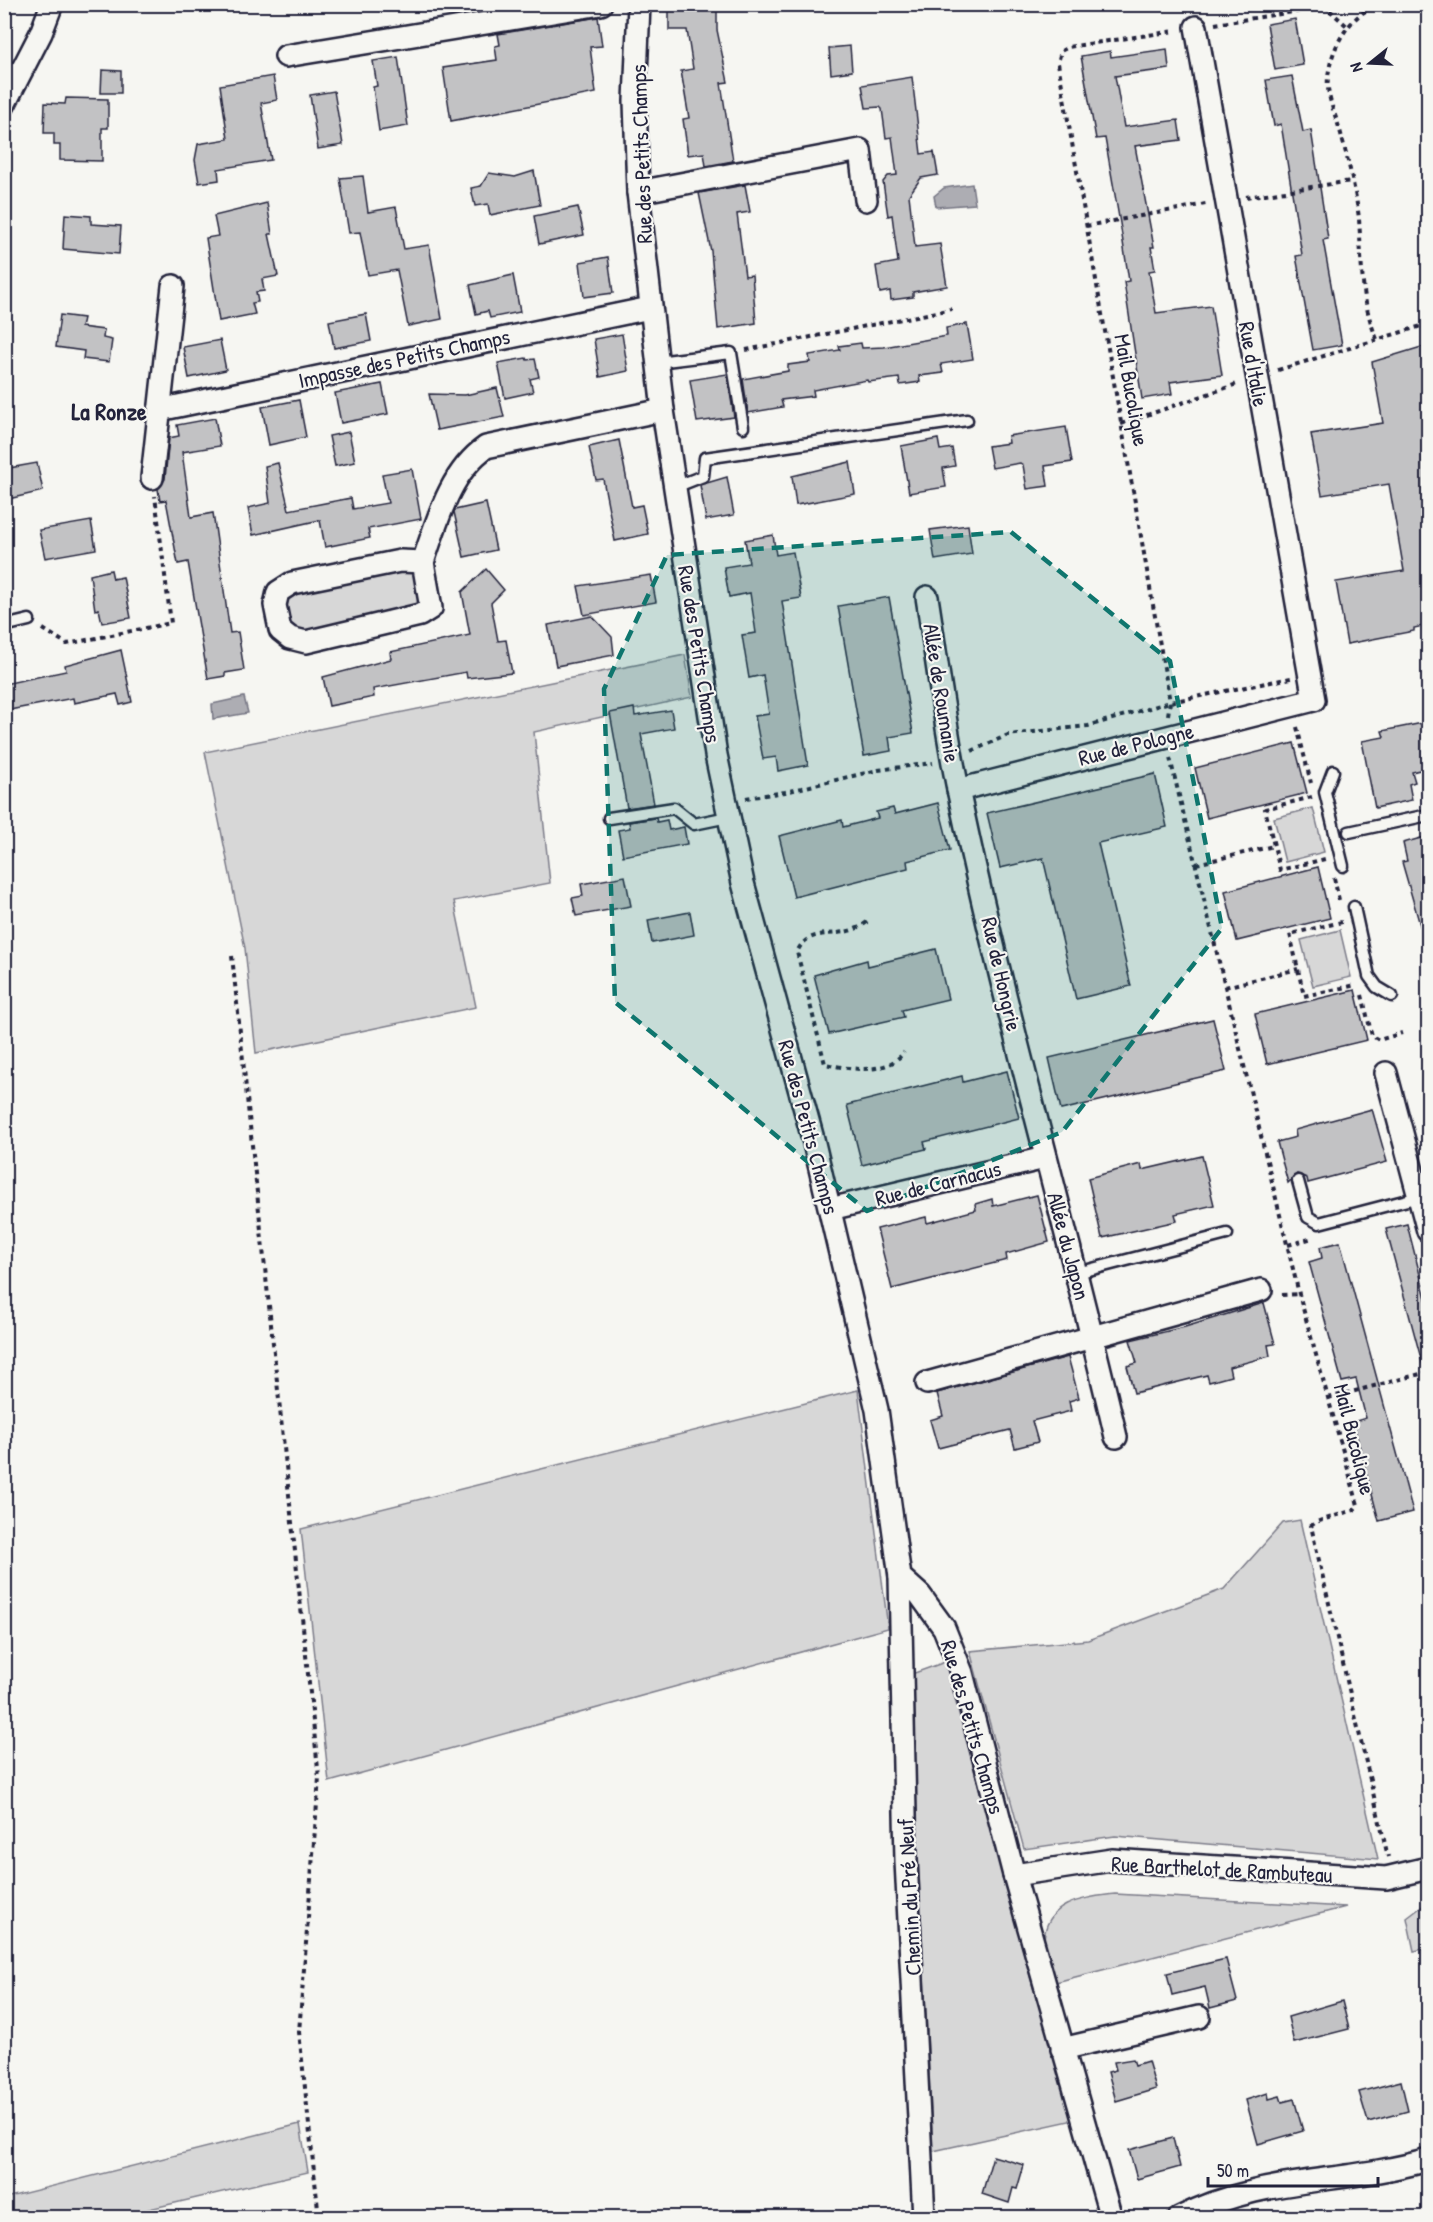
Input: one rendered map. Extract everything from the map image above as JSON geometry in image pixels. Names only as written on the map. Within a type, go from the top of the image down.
[{"type":"street","points":[[4,105],[13,69],[52,4]]},
{"type":"street","points":[[286,56],[601,4]]},
{"type":"street","name":"Rue des Petits Champs","points":[[639,4],[635,101],[638,192],[650,308],[663,410],[726,809],[830,1209],[877,1410],[900,1577],[920,1595],[944,1628],[962,1673],[1014,1875],[1111,2217]]},
{"type":"street","name":"Rue d'Italie","points":[[1196,27],[1314,700]]},
{"type":"street","points":[[638,192],[860,150],[866,200]]},
{"type":"street","points":[[152,478],[173,286]]},
{"type":"street","name":"Impasse des Petits Champs","points":[[159,410],[650,308]]},
{"type":"street","points":[[423,562],[400,561],[292,583],[278,592],[275,604],[280,630],[290,638],[306,642],[420,615],[430,608],[423,562],[446,498],[472,456],[486,447],[663,410]]},
{"type":"street","name":"Allée de Roumanie","points":[[927,597],[958,790]]},
{"type":"street","name":"Rue de Pologne","points":[[958,790],[1314,700]]},
{"type":"street","name":"Rue de Hongrie","points":[[958,790],[1045,1158]]},
{"type":"street","points":[[1386,1073],[1428,1231]]},
{"type":"street","name":"Rue de Carnacus","points":[[830,1209],[1045,1158]]},
{"type":"street","name":"Allée du Japon","points":[[1045,1158],[1077,1273],[1116,1437]]},
{"type":"street","points":[[927,1383],[1092,1335],[1261,1290]]},
{"type":"street","name":"Chemin du Pré Neuf","points":[[900,1577],[906,1861],[924,2217]]},
{"type":"street","name":"Rue Barthelot de Rambuteau","points":[[1014,1875],[1112,1860],[1386,1878],[1428,1868]]},
{"type":"street","points":[[1062,2049],[1199,2017]]},
{"type":"street","points":[[1179,2217],[1202,2206],[1249,2190],[1428,2160]]},
{"type":"lane","points":[[657,362],[730,353],[743,427]]},
{"type":"lane","points":[[675,488],[703,476],[705,458],[967,420]]},
{"type":"lane","points":[[4,626],[29,620]]},
{"type":"lane","points":[[1333,771],[1325,792],[1343,866]]},
{"type":"lane","points":[[609,818],[674,808],[694,824],[726,809]]},
{"type":"lane","points":[[1349,832],[1428,815]]},
{"type":"lane","points":[[1353,908],[1369,976],[1377,987],[1392,996]]},
{"type":"lane","points":[[1298,1181],[1308,1217],[1319,1223],[1419,1197]]},
{"type":"lane","points":[[1077,1273],[1227,1234]]},
{"type":"path","points":[[1377,339],[1367,317],[1360,264],[1358,216],[1341,132],[1329,96],[1328,77],[1334,54],[1348,27],[1359,13],[1382,4]]},
{"type":"path","points":[[1196,27],[1326,7],[1348,27]]},
{"type":"path","name":"Mail Bucolique","points":[[1196,27],[1068,47],[1061,51],[1059,63],[1170,702],[1165,736],[1253,1106],[1358,1505],[1354,1510],[1316,1521],[1311,1526],[1388,1858]]},
{"type":"path","points":[[730,353],[952,309]]},
{"type":"path","points":[[29,620],[67,644],[171,623],[152,478]]},
{"type":"path","points":[[726,809],[785,792],[878,771],[953,759],[1008,735],[1088,726],[1170,702],[1310,672]]},
{"type":"path","points":[[1291,705],[1316,807]]},
{"type":"path","points":[[1314,797],[1265,809],[1274,846],[1280,870],[1329,858],[1347,932]]},
{"type":"path","points":[[1196,864],[1274,846]]},
{"type":"path","points":[[867,922],[858,930],[811,937],[801,944],[796,952],[825,1064],[858,1071],[897,1061],[904,1052]]},
{"type":"path","points":[[1344,922],[1290,934],[1304,996],[1359,984],[1372,1036],[1379,1040],[1402,1033]]},
{"type":"path","points":[[232,956],[319,1778],[298,2032],[320,2217]]},
{"type":"path","points":[[1225,987],[1298,969]]},
{"type":"path","points":[[1328,1398],[1428,1372]]},
{"type":"highlighted area","points":[[1011,532],[1170,661],[1222,928],[1062,1132],[867,1211],[615,1002],[604,689],[667,555]]},
{"type":"shaded area","points":[[972,184],[975,204],[936,207],[934,196],[944,188]]},
{"type":"shaded area","points":[[402,570],[413,574],[419,582],[421,604],[413,611],[317,632],[293,630],[290,625],[286,615],[286,606],[293,592]]},
{"type":"shaded area","points":[[685,655],[692,697],[534,732],[550,883],[454,901],[476,1007],[256,1053],[245,948],[205,752]]},
{"type":"shaded area","points":[[244,697],[248,713],[213,719],[212,704]]},
{"type":"shaded area","points":[[1313,808],[1324,852],[1285,862],[1274,818]]},
{"type":"shaded area","points":[[1340,930],[1351,977],[1313,986],[1301,940]]},
{"type":"shaded area","points":[[858,1390],[888,1628],[329,1782],[301,1529]]},
{"type":"shaded area","points":[[1300,1520],[1378,1859],[1115,1836],[1024,1849],[970,1651],[1088,1640],[1224,1589],[1283,1523]]},
{"type":"shaded area","points":[[945,1662],[1033,1987],[1074,2120],[933,2151],[909,1675]]},
{"type":"shaded area","points":[[1115,1894],[1346,1907],[1052,1983],[1044,1941],[1051,1917],[1069,1904],[1080,1900]]},
{"type":"shaded area","points":[[1428,1902],[1428,1948],[1414,1951],[1407,1918]]},
{"type":"shaded area","points":[[300,2124],[308,2172],[115,2217],[5,2217],[5,2198]]},
{"type":"building","points":[[669,4],[717,4],[717,30],[728,82],[721,83],[733,161],[706,166],[704,153],[688,155],[683,119],[689,118],[681,71],[693,69],[687,30],[669,30]]},
{"type":"building","points":[[598,17],[602,46],[590,47],[596,93],[451,121],[443,68],[497,60],[495,46],[500,45],[498,34]]},
{"type":"building","points":[[1295,19],[1303,65],[1275,70],[1267,24]]},
{"type":"building","points":[[850,46],[852,71],[831,74],[829,48]]},
{"type":"building","points":[[1167,49],[1169,69],[1115,76],[1124,127],[1178,120],[1181,140],[1135,146],[1154,247],[1151,247],[1155,270],[1149,271],[1156,313],[1211,306],[1222,375],[1170,382],[1172,394],[1142,399],[1124,282],[1129,281],[1105,138],[1096,139],[1081,56],[1110,51],[1111,57]]},
{"type":"building","points":[[398,57],[408,126],[379,131],[373,87],[377,86],[373,61]]},
{"type":"building","points":[[102,70],[121,71],[121,93],[101,93]]},
{"type":"building","points":[[273,76],[277,100],[261,103],[271,160],[218,169],[219,180],[199,183],[195,160],[198,144],[228,139],[220,85]]},
{"type":"building","points":[[1292,76],[1303,132],[1311,130],[1328,239],[1323,240],[1342,345],[1313,350],[1296,256],[1302,255],[1281,124],[1274,126],[1266,80]]},
{"type":"building","points":[[912,77],[921,154],[934,152],[938,175],[921,178],[909,195],[915,247],[940,244],[947,286],[913,292],[913,297],[891,300],[890,291],[880,293],[876,266],[898,262],[892,215],[888,216],[883,182],[888,176],[897,175],[892,137],[886,138],[882,109],[880,107],[866,108],[862,85]]},
{"type":"building","points":[[334,91],[343,145],[318,149],[310,95]]},
{"type":"building","points":[[66,98],[108,99],[108,128],[102,128],[102,161],[60,160],[60,145],[54,145],[54,133],[44,133],[45,103],[65,104]]},
{"type":"building","points":[[534,171],[540,205],[490,215],[488,204],[475,206],[471,188],[481,186],[489,173],[515,177]]},
{"type":"building","points":[[363,176],[368,212],[396,207],[404,249],[429,245],[442,319],[408,326],[397,270],[368,275],[360,232],[349,233],[340,178]]},
{"type":"building","points":[[745,185],[750,212],[737,214],[745,276],[752,275],[756,323],[718,329],[711,251],[699,193]]},
{"type":"building","points":[[267,203],[272,234],[269,234],[278,276],[262,279],[264,291],[256,292],[258,302],[252,303],[255,314],[219,321],[206,238],[218,236],[214,216]]},
{"type":"building","points":[[578,207],[584,235],[539,244],[534,216]]},
{"type":"building","points":[[65,214],[91,216],[91,224],[121,226],[119,254],[63,249]]},
{"type":"building","points":[[608,257],[613,293],[584,297],[580,262]]},
{"type":"building","points":[[513,275],[520,312],[490,318],[488,311],[476,314],[470,285]]},
{"type":"building","points":[[366,314],[371,341],[334,348],[329,321]]},
{"type":"building","points":[[60,315],[83,318],[81,327],[104,330],[103,338],[112,340],[109,362],[83,359],[84,351],[56,347]]},
{"type":"building","points":[[967,324],[973,359],[941,364],[943,373],[919,376],[920,382],[900,385],[899,378],[868,382],[867,380],[813,390],[814,396],[781,400],[783,407],[748,413],[743,379],[788,371],[788,365],[810,362],[809,355],[840,350],[839,346],[861,343],[862,348],[884,347],[947,336],[946,328]]},
{"type":"building","points":[[622,334],[628,371],[600,377],[594,339]]},
{"type":"building","points":[[220,340],[226,370],[189,378],[183,347]]},
{"type":"building","points":[[1428,345],[1428,625],[1414,628],[1414,631],[1347,644],[1336,582],[1404,571],[1389,484],[1322,495],[1311,434],[1383,423],[1372,362]]},
{"type":"building","points":[[526,358],[527,360],[535,359],[539,377],[530,379],[533,392],[505,398],[498,363]]},
{"type":"building","points":[[727,374],[734,417],[697,422],[690,380]]},
{"type":"building","points":[[382,384],[388,414],[341,423],[335,393]]},
{"type":"building","points":[[497,388],[504,417],[437,430],[429,394],[465,395]]},
{"type":"building","points":[[299,400],[306,437],[269,445],[262,407]]},
{"type":"building","points":[[215,418],[220,446],[182,452],[191,517],[213,513],[230,633],[238,632],[244,670],[208,679],[188,562],[178,564],[166,500],[160,501],[158,489],[165,479],[169,438],[179,436],[177,425]]},
{"type":"building","points":[[1066,427],[1072,462],[1045,466],[1048,486],[1027,489],[1023,465],[1020,463],[992,468],[988,446],[1009,443],[1008,436]]},
{"type":"building","points":[[349,432],[355,462],[335,466],[329,436]]},
{"type":"building","points":[[938,439],[940,450],[952,448],[955,466],[943,468],[946,487],[909,493],[901,446]]},
{"type":"building","points":[[619,440],[632,507],[642,505],[648,534],[615,541],[603,479],[596,480],[589,447]]},
{"type":"building","points":[[850,462],[855,494],[796,505],[792,476]]},
{"type":"building","points":[[37,463],[43,491],[4,500],[4,469]]},
{"type":"building","points":[[278,463],[289,510],[351,498],[353,509],[388,503],[382,474],[412,469],[421,519],[368,529],[370,538],[325,547],[320,520],[253,535],[248,508],[270,503],[265,466]]},
{"type":"building","points":[[727,477],[734,515],[706,520],[700,485]]},
{"type":"building","points":[[486,503],[496,550],[464,557],[454,512]]},
{"type":"building","points":[[91,521],[96,549],[45,558],[39,530]]},
{"type":"building","points":[[968,525],[972,554],[935,560],[930,530]]},
{"type":"building","points":[[773,535],[776,555],[793,552],[801,598],[782,601],[808,765],[778,771],[776,757],[763,759],[755,716],[769,714],[763,675],[749,678],[742,635],[756,633],[750,593],[729,597],[724,567],[749,563],[745,540]]},
{"type":"building","points":[[486,569],[504,590],[491,603],[498,641],[506,640],[512,673],[467,678],[466,672],[373,689],[374,697],[329,706],[323,677],[391,659],[390,652],[470,635],[462,592]]},
{"type":"building","points":[[111,570],[113,579],[123,577],[131,618],[102,623],[99,609],[95,610],[90,575]]},
{"type":"building","points":[[651,575],[656,602],[584,615],[578,586]]},
{"type":"building","points":[[889,597],[913,733],[889,737],[891,751],[864,756],[838,606]]},
{"type":"building","points":[[592,616],[612,637],[614,655],[556,666],[548,625]]},
{"type":"building","points":[[121,650],[132,702],[120,705],[117,694],[74,703],[73,698],[4,711],[4,684],[66,671],[65,665]]},
{"type":"building","points":[[634,708],[635,716],[671,710],[674,728],[641,734],[654,804],[627,808],[610,713]]},
{"type":"building","points":[[1428,722],[1428,768],[1412,772],[1415,782],[1409,784],[1412,800],[1375,808],[1362,741],[1384,737],[1382,731]]},
{"type":"building","points":[[1294,743],[1307,793],[1207,818],[1195,768]]},
{"type":"building","points":[[1155,774],[1167,827],[1098,843],[1131,986],[1076,999],[1043,858],[1000,868],[987,813]]},
{"type":"building","points":[[938,803],[950,850],[907,861],[908,868],[794,897],[779,836],[842,820],[843,827],[878,818],[876,812],[893,808],[895,814]]},
{"type":"building","points":[[656,818],[657,822],[667,820],[669,830],[684,827],[687,844],[623,856],[618,830],[630,828],[629,822]]},
{"type":"building","points":[[1428,836],[1428,931],[1422,932],[1402,862],[1407,861],[1403,843]]},
{"type":"building","points":[[1318,867],[1330,918],[1237,941],[1225,891]]},
{"type":"building","points":[[625,876],[631,906],[576,916],[572,898],[583,896],[581,884]]},
{"type":"building","points":[[690,912],[694,935],[652,943],[648,920]]},
{"type":"building","points":[[936,949],[948,999],[902,1010],[904,1017],[829,1034],[814,975],[867,960],[868,966]]},
{"type":"building","points":[[1355,990],[1367,1040],[1267,1064],[1255,1014]]},
{"type":"building","points":[[1213,1019],[1226,1071],[1061,1110],[1049,1058]]},
{"type":"building","points":[[1007,1071],[1019,1118],[924,1142],[926,1149],[862,1165],[847,1105],[962,1076],[963,1082]]},
{"type":"building","points":[[1372,1109],[1387,1162],[1308,1183],[1307,1178],[1297,1174],[1288,1183],[1277,1142],[1296,1137],[1295,1130]]},
{"type":"building","points":[[1202,1156],[1214,1205],[1175,1214],[1177,1221],[1102,1238],[1088,1178],[1141,1164],[1142,1170]]},
{"type":"building","points":[[1037,1195],[1049,1242],[1006,1254],[1007,1260],[892,1289],[877,1229],[926,1217],[927,1223],[976,1210],[975,1204],[992,1199],[993,1206]]},
{"type":"building","points":[[1407,1224],[1428,1306],[1428,1365],[1423,1366],[1386,1229]]},
{"type":"building","points":[[1340,1242],[1413,1512],[1379,1521],[1353,1422],[1366,1418],[1356,1379],[1342,1382],[1309,1262],[1322,1258],[1320,1247]]},
{"type":"building","points":[[1264,1303],[1275,1344],[1268,1345],[1270,1356],[1229,1367],[1231,1376],[1209,1382],[1207,1375],[1134,1393],[1127,1366],[1137,1363],[1130,1340],[1185,1327]]},
{"type":"building","points":[[1068,1357],[1079,1398],[1069,1401],[1071,1411],[1032,1421],[1038,1442],[1015,1448],[1010,1430],[938,1448],[930,1420],[943,1416],[937,1393]]},
{"type":"building","points":[[1226,1959],[1237,2001],[1210,2008],[1205,1987],[1172,1995],[1167,1973]]},
{"type":"building","points":[[1342,2001],[1349,2029],[1294,2043],[1288,2017]]},
{"type":"building","points":[[1133,2059],[1135,2065],[1148,2061],[1156,2089],[1116,2101],[1108,2072],[1116,2070],[1114,2062]]},
{"type":"building","points":[[1401,2081],[1408,2111],[1368,2122],[1359,2092]]},
{"type":"building","points":[[1268,2093],[1269,2099],[1280,2096],[1282,2102],[1294,2099],[1303,2131],[1258,2144],[1246,2100]]},
{"type":"building","points":[[1173,2138],[1180,2167],[1137,2179],[1129,2150]]},
{"type":"building","points":[[993,2156],[1024,2165],[1017,2189],[1013,2188],[1009,2203],[982,2194]]},
{"type":"district","name":"La Ronze","points":[[109,411]]}]
